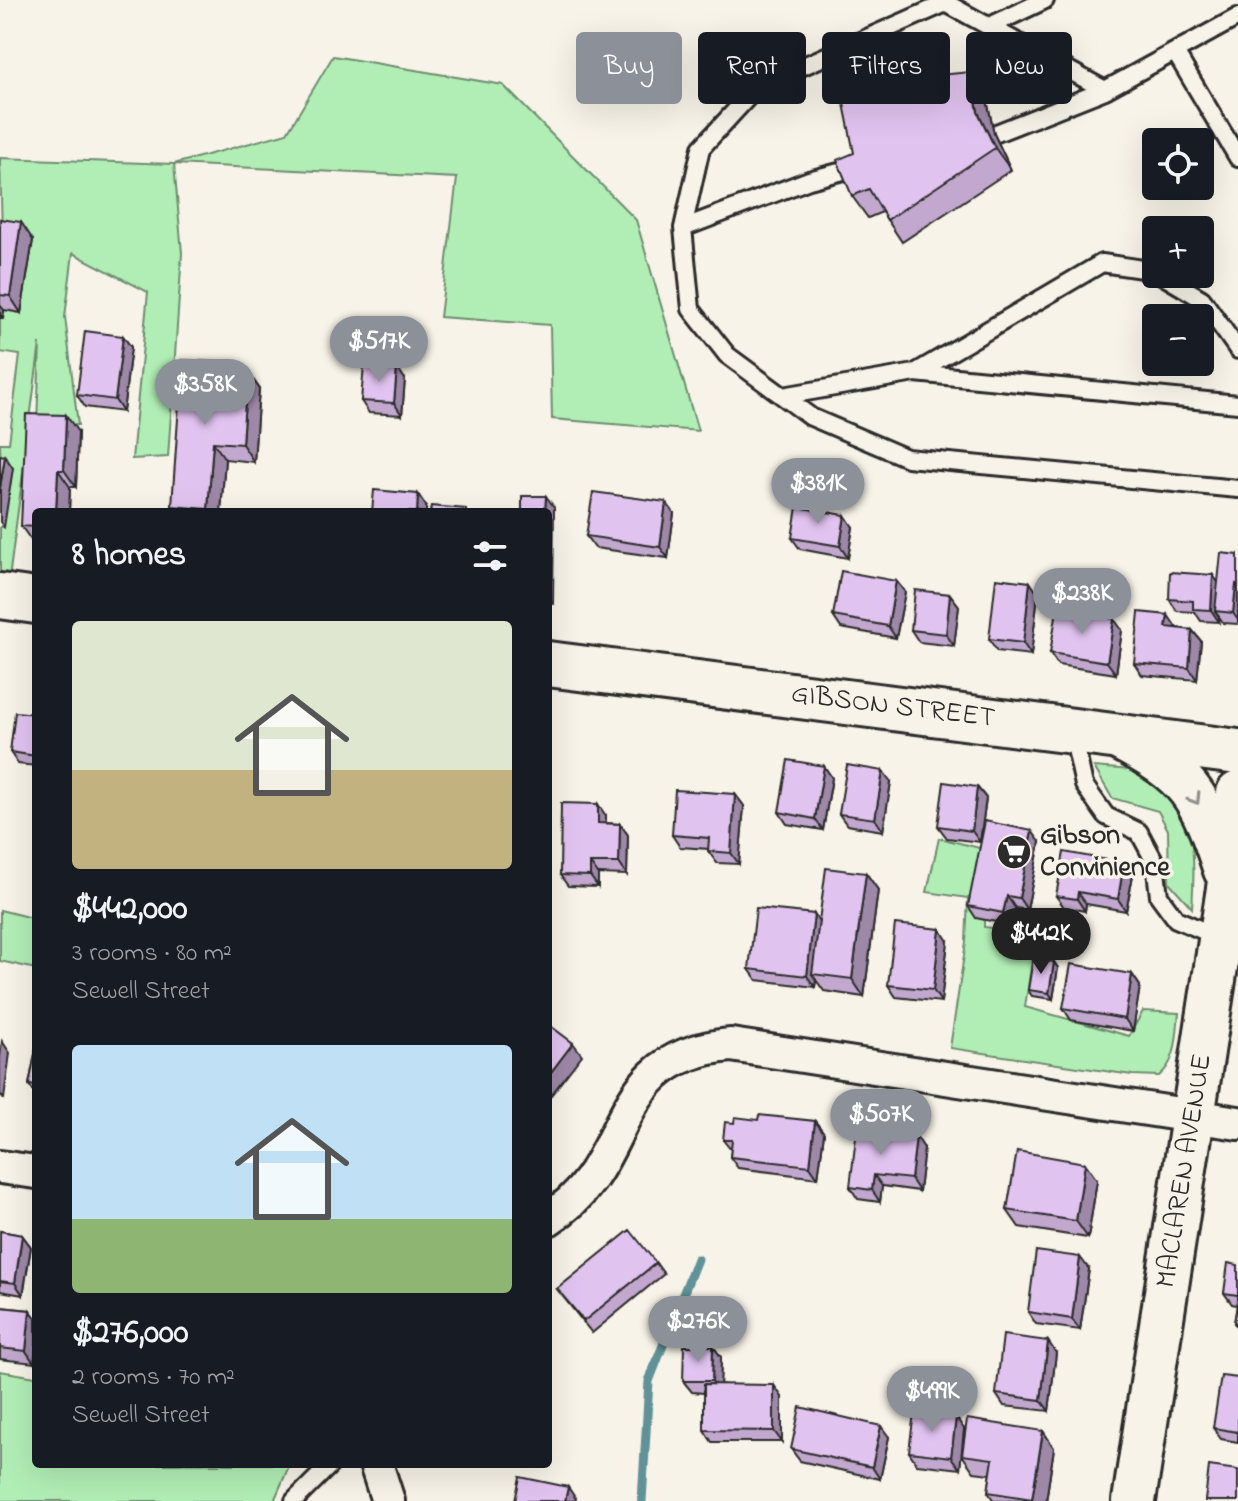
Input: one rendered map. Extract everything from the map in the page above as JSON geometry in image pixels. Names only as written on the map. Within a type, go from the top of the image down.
[{"type":"main road","points":[[0,596],[32,600]]},
{"type":"main road","name":"GIBSON STREET","points":[[552,664],[1238,752]]},
{"type":"street","points":[[1092,732],[1164,762],[1192,791],[1210,823],[1229,882]]},
{"type":"street","name":"MACLAREN AVENUE","points":[[1134,1501],[1229,882],[1238,793]]},
{"type":"street","points":[[552,1216],[581,1194],[596,1174],[636,1095],[655,1072],[677,1056],[703,1047],[731,1045],[1238,1123]]},
{"type":"street","points":[[0,1167],[32,1171]]},
{"type":"street","points":[[377,1468],[388,1501]]},
{"type":"lane","points":[[990,26],[1045,0]]},
{"type":"lane","points":[[1105,90],[946,3],[758,86],[701,148],[683,228],[691,309],[727,355],[811,417],[907,458],[1238,489]]},
{"type":"lane","points":[[994,134],[1105,90],[1238,17]]},
{"type":"lane","points":[[1175,52],[1235,147]]},
{"type":"lane","points":[[683,228],[809,180],[867,165]]},
{"type":"lane","points":[[915,373],[1102,263],[1142,270]]},
{"type":"lane","points":[[1183,288],[1202,299],[1238,350]]},
{"type":"lane","points":[[783,396],[915,373],[1238,404]]},
{"type":"lane","points":[[1092,732],[1084,785],[1106,816],[1139,832],[1155,862],[1159,896],[1176,919],[1220,938]]},
{"type":"lane","points":[[294,1501],[327,1468]]},
{"type":"green space","points":[[333,56],[503,85],[636,220],[698,431],[552,419],[550,325],[440,317],[457,178],[174,164],[287,133]]},
{"type":"green space","points":[[0,158],[174,164],[182,253],[168,457],[132,459],[148,292],[73,253],[65,317],[78,425],[37,425],[40,343],[9,579],[0,578],[0,527],[3,527],[0,443],[9,443],[20,355],[0,352],[0,318],[4,310]]},
{"type":"green space","points":[[1094,767],[1149,775],[1165,786],[1177,800],[1185,816],[1193,852],[1192,908],[1169,882],[1168,830],[1158,811],[1112,798]]},
{"type":"green space","points":[[939,838],[984,849],[984,927],[1036,934],[1025,1007],[1129,1036],[1143,1011],[1179,1013],[1173,1055],[1159,1076],[1132,1075],[950,1048],[966,942],[968,898],[927,892]]},
{"type":"green space","points":[[0,910],[32,918],[32,968],[0,961]]},
{"type":"green space","points":[[0,1371],[32,1376],[32,1468],[288,1468],[274,1501],[0,1501]]},
{"type":"building","points":[[966,72],[966,104],[977,104],[995,148],[887,220],[869,189],[852,196],[837,160],[854,153],[844,104],[950,104],[950,74]]},
{"type":"building","points":[[0,219],[21,222],[10,296],[0,295]]},
{"type":"building","points":[[85,331],[123,336],[115,400],[77,395]]},
{"type":"building","points":[[182,360],[214,362],[214,369],[247,371],[242,444],[213,442],[208,508],[172,506]]},
{"type":"building","points":[[364,364],[397,367],[394,403],[361,401]]},
{"type":"building","points":[[26,414],[66,415],[64,470],[58,470],[56,508],[32,508],[32,527],[21,526]]},
{"type":"building","points":[[0,455],[5,456],[0,488]]},
{"type":"building","points":[[374,490],[418,494],[417,508],[372,508]]},
{"type":"building","points":[[593,492],[666,502],[660,547],[586,536]]},
{"type":"building","points":[[522,496],[546,496],[545,508],[522,508]]},
{"type":"building","points":[[797,507],[845,515],[840,546],[792,538]]},
{"type":"building","points":[[1221,553],[1238,555],[1238,585],[1233,613],[1215,611]]},
{"type":"building","points":[[841,571],[896,581],[888,626],[833,616]]},
{"type":"building","points":[[1170,572],[1213,575],[1211,610],[1193,609],[1193,601],[1169,599]]},
{"type":"building","points":[[996,578],[1030,582],[1023,643],[989,639]]},
{"type":"building","points":[[915,590],[950,594],[946,634],[911,630]]},
{"type":"building","points":[[1057,610],[1114,619],[1107,662],[1050,653]]},
{"type":"building","points":[[1139,612],[1168,615],[1166,627],[1192,630],[1189,668],[1134,663]]},
{"type":"building","points":[[15,712],[32,714],[32,755],[10,752]]},
{"type":"building","points":[[788,760],[824,766],[815,819],[779,812]]},
{"type":"building","points":[[847,765],[883,771],[875,819],[839,814]]},
{"type":"building","points":[[944,782],[977,787],[972,831],[938,826]]},
{"type":"building","points":[[675,790],[735,794],[731,853],[708,851],[709,838],[672,835]]},
{"type":"building","points":[[561,803],[598,804],[598,823],[620,824],[619,863],[590,863],[590,876],[560,875]]},
{"type":"building","points":[[985,821],[1032,831],[1019,898],[1007,896],[1003,913],[968,906]]},
{"type":"building","points":[[1064,852],[1124,863],[1118,899],[1078,892],[1077,899],[1056,896]]},
{"type":"building","points":[[826,868],[866,873],[852,979],[812,974]]},
{"type":"building","points":[[756,908],[814,914],[807,976],[749,969]]},
{"type":"building","points":[[895,924],[940,929],[933,990],[888,985]]},
{"type":"building","points":[[1033,959],[1054,962],[1049,993],[1028,990]]},
{"type":"building","points":[[1071,964],[1132,974],[1125,1019],[1063,1008]]},
{"type":"building","points":[[552,1027],[573,1043],[552,1071]]},
{"type":"building","points":[[759,1115],[815,1121],[810,1166],[730,1157],[732,1140],[723,1140],[725,1122],[734,1123],[735,1117],[758,1120]]},
{"type":"building","points":[[857,1129],[916,1136],[911,1179],[874,1175],[872,1190],[850,1187]]},
{"type":"building","points":[[1017,1151],[1085,1163],[1076,1221],[1007,1210]]},
{"type":"building","points":[[630,1230],[656,1263],[584,1321],[557,1289]]},
{"type":"building","points":[[0,1231],[22,1235],[15,1283],[0,1281]]},
{"type":"building","points":[[1036,1251],[1080,1257],[1072,1319],[1028,1312]]},
{"type":"building","points":[[1228,1263],[1238,1265],[1238,1295],[1224,1293]]},
{"type":"building","points":[[1238,1299],[1238,1323],[1234,1323]]},
{"type":"building","points":[[0,1307],[30,1310],[26,1351],[0,1348]]},
{"type":"building","points":[[1003,1335],[1048,1341],[1041,1400],[996,1394]]},
{"type":"building","points":[[684,1346],[713,1346],[712,1381],[683,1381]]},
{"type":"building","points":[[1221,1376],[1238,1378],[1238,1432],[1213,1428]]},
{"type":"building","points":[[704,1384],[774,1385],[774,1431],[704,1430]]},
{"type":"building","points":[[800,1407],[881,1426],[872,1467],[791,1449]]},
{"type":"building","points":[[914,1412],[956,1417],[951,1457],[909,1452]]},
{"type":"building","points":[[967,1419],[1043,1431],[1032,1499],[988,1492],[993,1459],[962,1455]]},
{"type":"building","points":[[1209,1466],[1238,1470],[1238,1501],[1205,1501]]},
{"type":"building","points":[[520,1477],[568,1487],[565,1501],[515,1501]]},
{"type":"waterway","points":[[642,1501],[649,1381],[697,1259]]},
{"type":"place","name":"Gibson Convinience","points":[[1014,852]]}]
